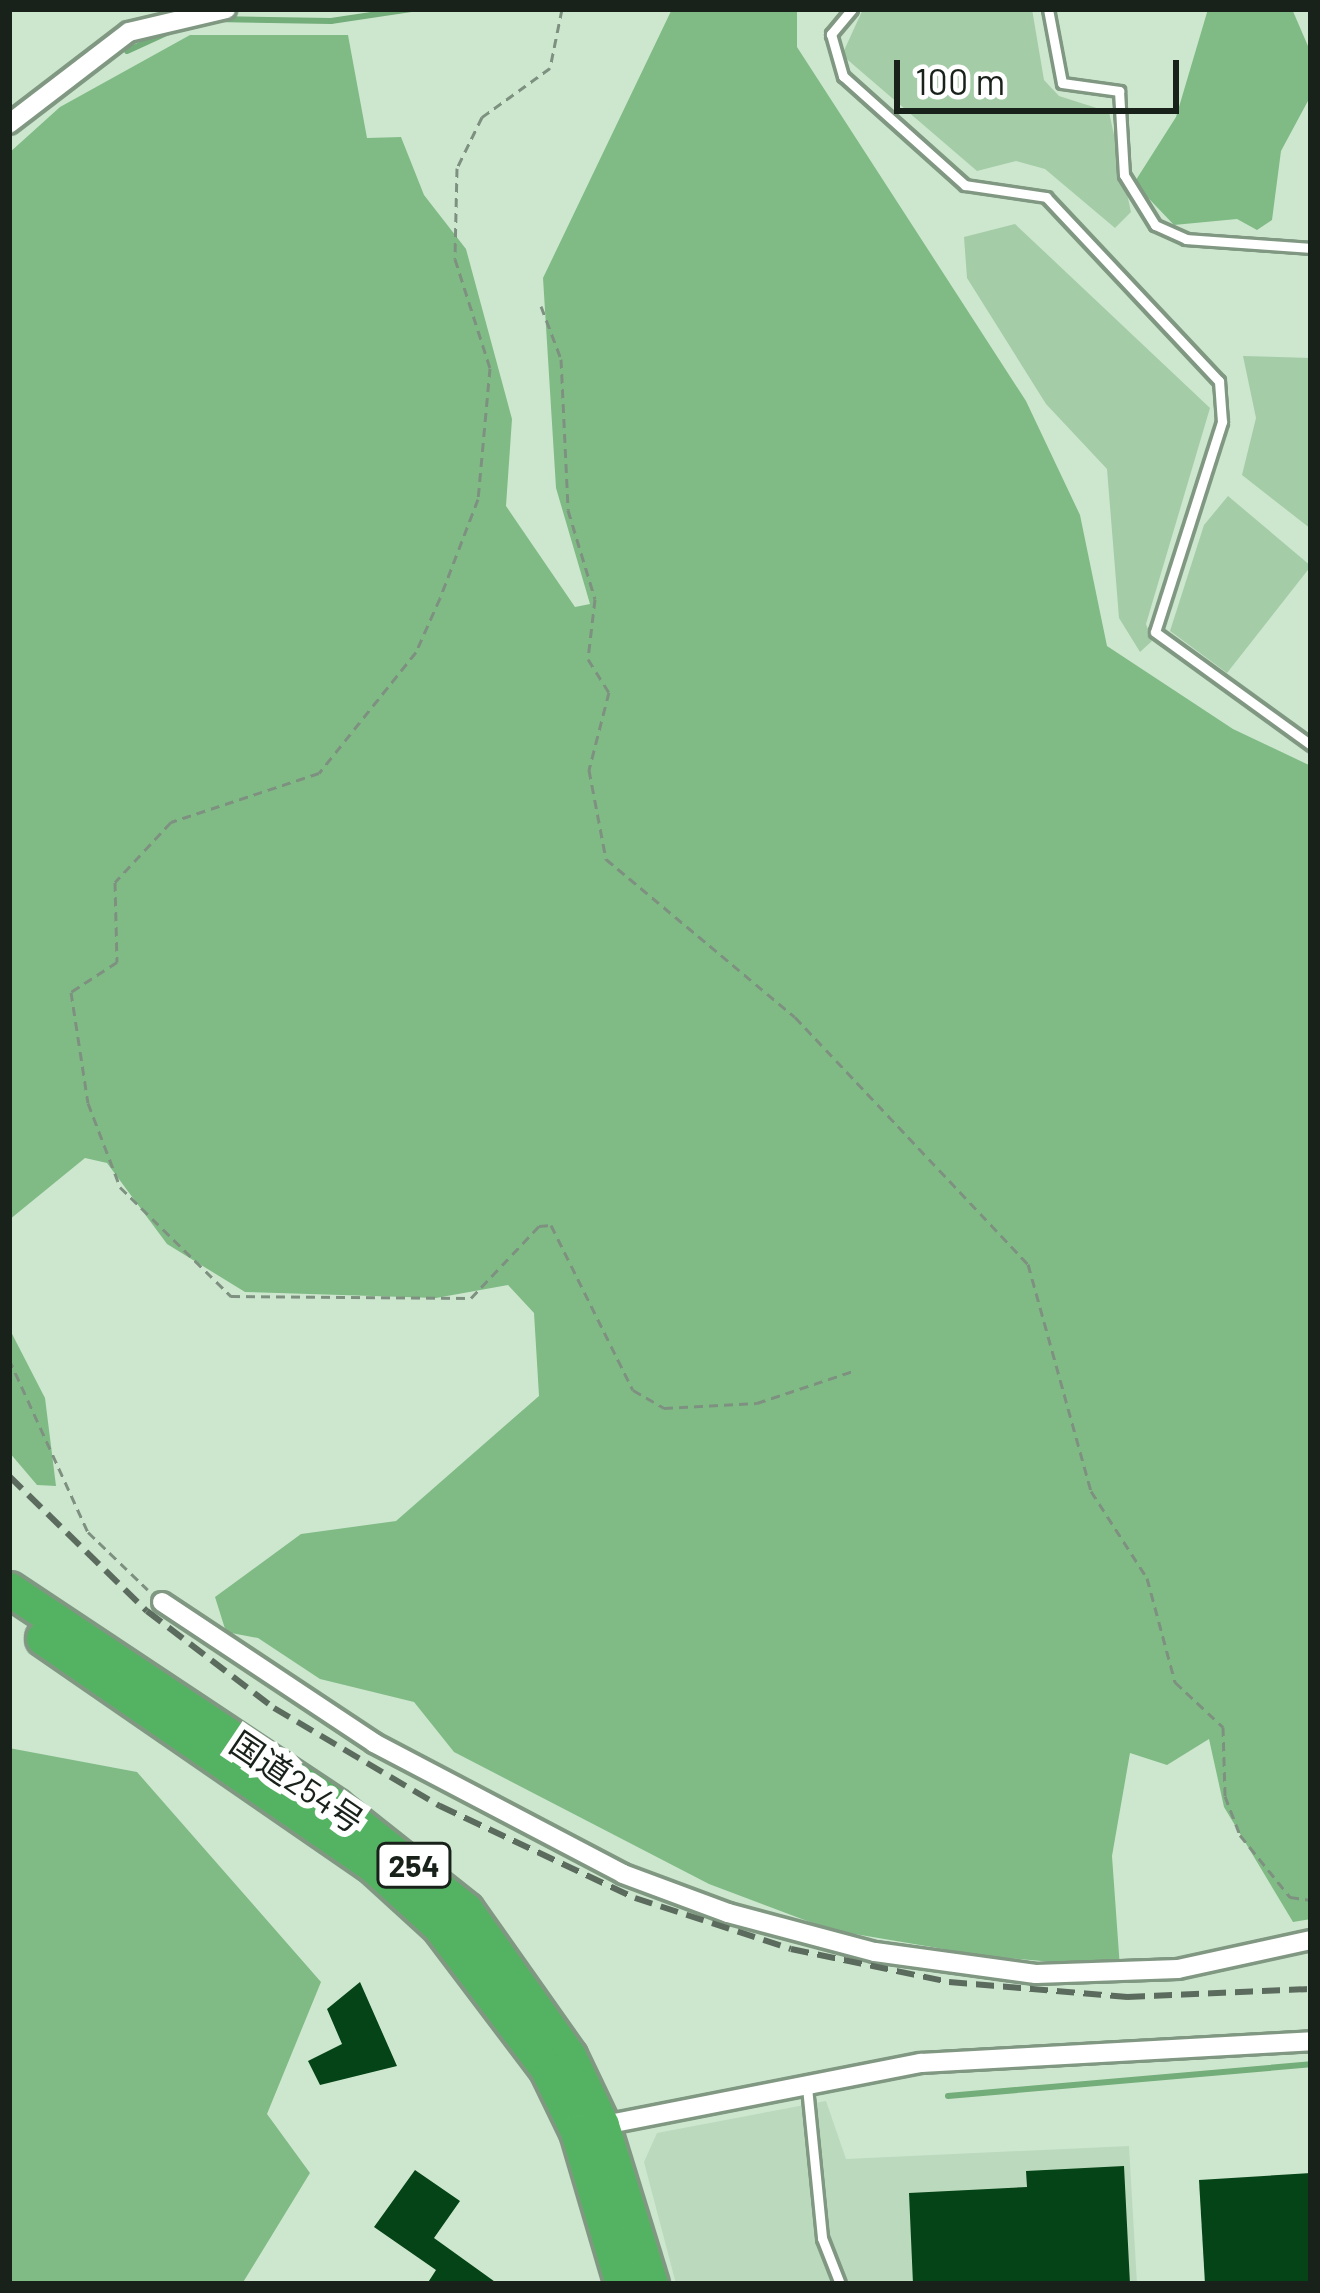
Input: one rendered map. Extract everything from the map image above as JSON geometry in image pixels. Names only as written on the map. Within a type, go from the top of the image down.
[{"type":"highway","name":"国道254号","points":[[9,1589],[335,1806],[466,1910],[531,1991],[651,2284]]},
{"type":"highway","name":"国道254号","points":[[9,1612],[371,1864],[439,1926],[502,2001],[590,2128],[622,2284]]},
{"type":"street","points":[[9,124],[129,32],[226,9]]},
{"type":"street","points":[[162,1602],[374,1744],[609,1868],[728,1912],[875,1952],[1036,1974],[1178,1970],[1311,1940]]},
{"type":"street","points":[[590,2128],[934,2061],[1311,2041]]},
{"type":"lane","points":[[852,9],[831,34],[843,76],[965,185],[1046,197],[1150,297],[1220,382],[1222,422],[1155,632],[1311,745]]},
{"type":"lane","points":[[1048,9],[1062,83],[1119,91],[1124,175],[1155,225],[1186,239],[1311,248]]},
{"type":"lane","points":[[807,2087],[822,2238],[840,2284]]},
{"type":"path","points":[[562,9],[550,68],[482,117],[457,168],[455,259],[490,368],[478,499],[416,652],[319,773],[171,823],[115,882],[117,962],[71,992],[88,1103],[120,1187],[200,1275],[231,1296],[263,1302],[471,1298],[539,1226],[551,1225],[633,1390],[664,1408],[757,1403],[856,1370]]},
{"type":"path","points":[[541,306],[561,359],[568,510],[596,599],[588,658],[609,692],[589,770],[606,860],[795,1017],[1028,1264],[1091,1490],[1147,1578],[1175,1682],[1223,1727],[1222,1776],[1240,1834],[1290,1897],[1311,1900]]},
{"type":"path","points":[[9,1358],[88,1532],[162,1602]]},
{"type":"shaded area","points":[[863,9],[1032,9],[1044,80],[1059,96],[1109,112],[1131,212],[1115,228],[1045,169],[1016,161],[977,171],[842,55]]},
{"type":"shaded area","points":[[1015,224],[1210,408],[1146,624],[1152,641],[1140,652],[1119,618],[1107,469],[1046,404],[967,278],[964,237]]},
{"type":"shaded area","points":[[1243,356],[1311,358],[1311,529],[1242,475],[1256,418]]},
{"type":"shaded area","points":[[1228,496],[1311,566],[1227,673],[1170,631],[1204,525]]},
{"type":"shaded area","points":[[826,2101],[846,2159],[1129,2146],[1137,2284],[676,2284],[644,2162],[657,2133]]},
{"type":"green space","points":[[672,9],[797,9],[797,47],[1026,401],[1080,515],[1107,646],[1233,729],[1311,766],[1311,1919],[1293,1922],[1224,1807],[1209,1739],[1167,1765],[1130,1753],[1112,1856],[1120,1968],[985,1956],[831,1930],[709,1884],[454,1752],[414,1702],[320,1679],[258,1638],[226,1632],[215,1597],[301,1534],[396,1521],[539,1396],[534,1313],[508,1285],[436,1298],[245,1292],[167,1244],[107,1163],[85,1158],[9,1220],[9,153],[60,107],[190,35],[348,35],[367,138],[401,137],[424,195],[466,249],[512,419],[506,506],[575,607],[590,604],[556,488],[543,278]]},
{"type":"green space","points":[[1208,9],[1292,9],[1311,53],[1309,99],[1281,151],[1272,220],[1257,230],[1237,219],[1174,225],[1134,183],[1176,117]]},
{"type":"green space","points":[[9,1328],[45,1398],[56,1486],[37,1485],[9,1452]]},
{"type":"green space","points":[[9,1748],[137,1772],[321,1982],[267,2114],[310,2173],[242,2284],[9,2284]]},
{"type":"building","points":[[360,1982],[397,2066],[320,2085],[308,2061],[342,2044],[327,2009]]},
{"type":"building","points":[[1124,2166],[1130,2284],[913,2284],[909,2193],[1027,2187],[1026,2171]]},
{"type":"building","points":[[415,2170],[460,2201],[434,2238],[498,2284],[427,2284],[436,2270],[374,2227]]},
{"type":"building","points":[[1311,2173],[1311,2284],[1205,2284],[1199,2180]]},
{"type":"waterway","points":[[215,19],[331,21],[411,9]]},
{"type":"waterway","points":[[127,51],[173,30]]},
{"type":"waterway","points":[[948,2096],[1311,2064]]},
{"type":"railway","points":[[9,1476],[147,1611],[274,1708],[440,1806],[635,1898],[791,1949],[949,1982],[1127,1997],[1311,1989]]}]
